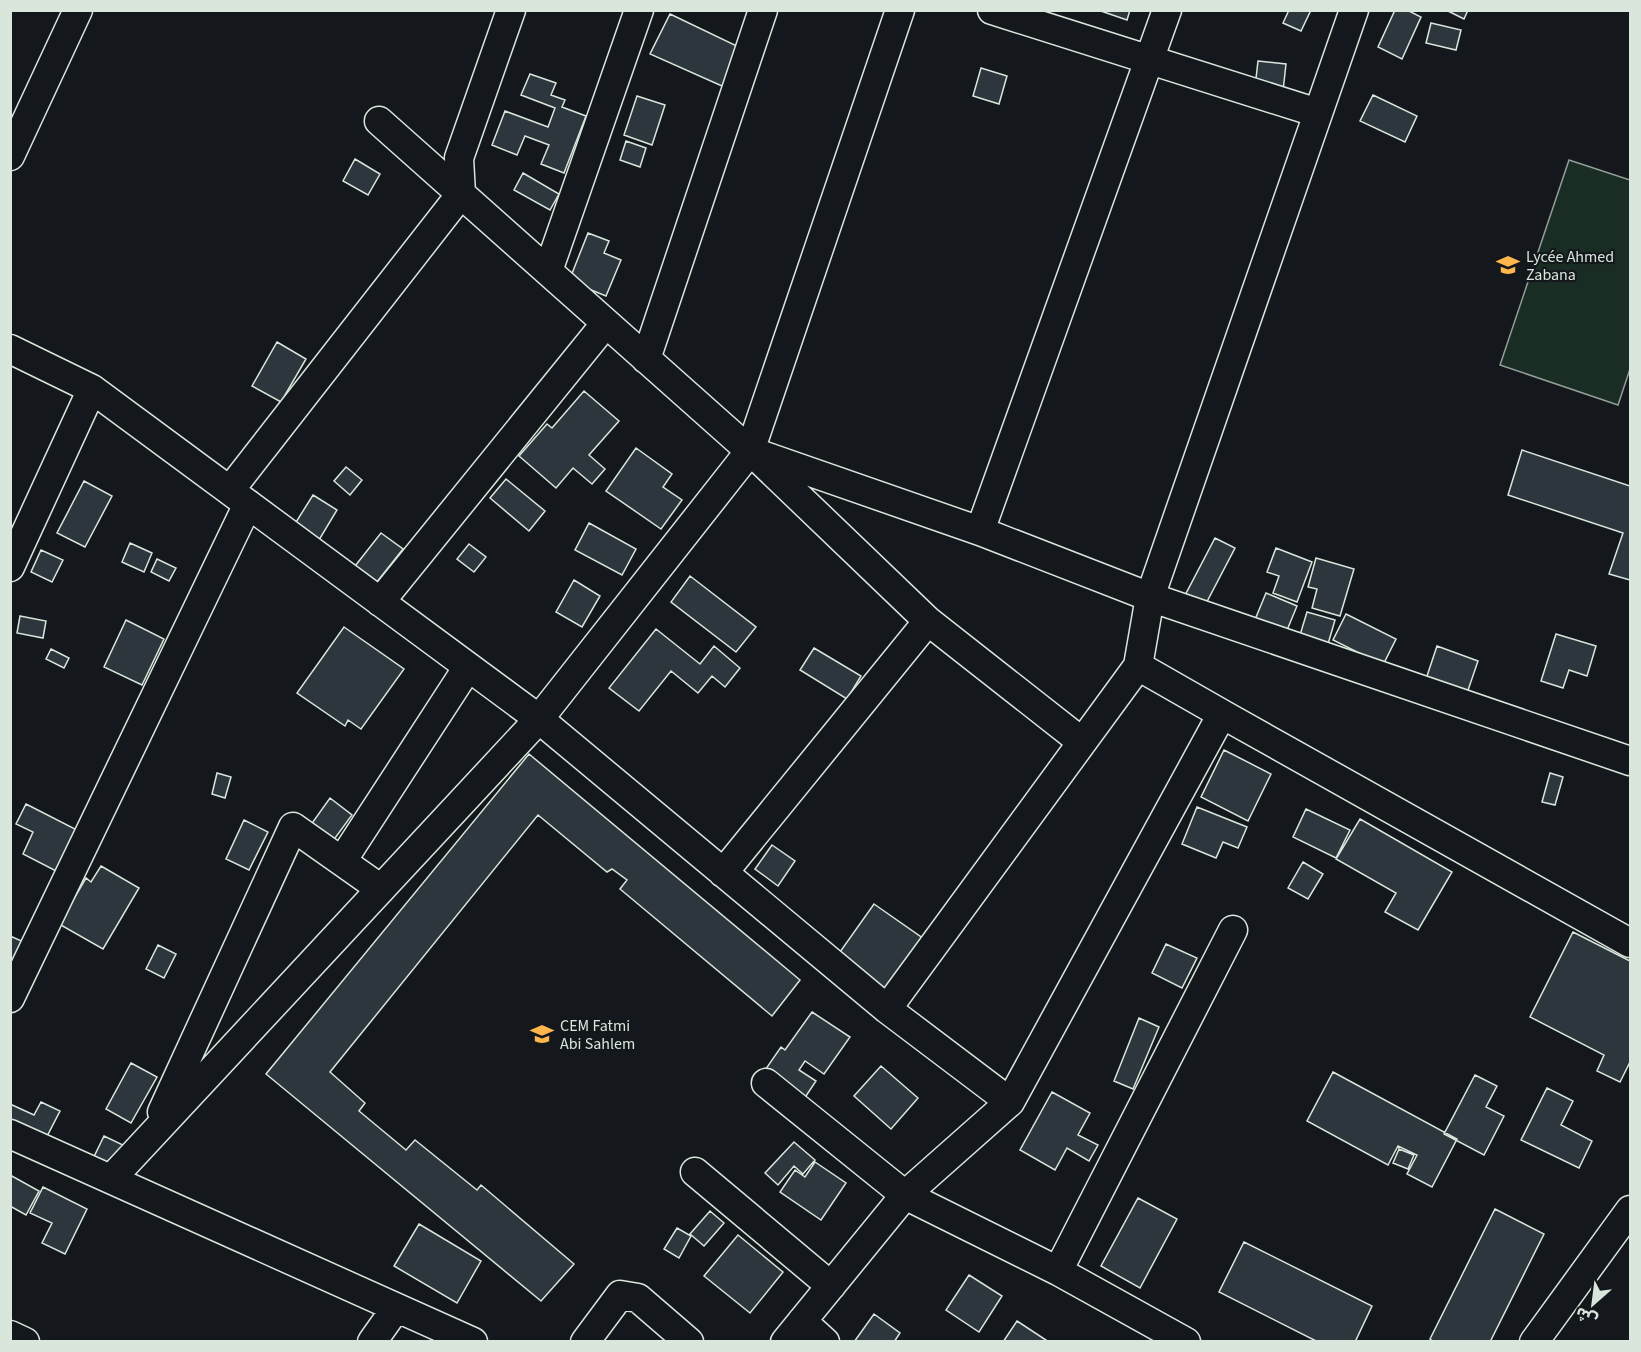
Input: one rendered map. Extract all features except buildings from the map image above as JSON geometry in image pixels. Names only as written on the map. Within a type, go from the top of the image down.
[{"type":"street","points":[[10,156],[78,10]]},
{"type":"street","points":[[10,998],[239,497],[461,194],[459,158],[512,10]]},
{"type":"street","points":[[548,271],[639,10]]},
{"type":"street","points":[[646,359],[763,10]]},
{"type":"street","points":[[111,1179],[539,720],[750,451],[900,10]]},
{"type":"street","points":[[992,10],[1318,112]]},
{"type":"street","points":[[980,531],[1167,10]]},
{"type":"street","points":[[887,1009],[1138,666],[1150,597],[1354,10]]},
{"type":"street","points":[[379,122],[750,451],[928,621],[1082,742]]},
{"type":"street","points":[[380,602],[606,323]]},
{"type":"street","points":[[10,349],[92,389],[539,720],[887,1009],[1010,1102]]},
{"type":"street","points":[[10,567],[92,389]]},
{"type":"street","points":[[750,451],[980,531],[1150,597],[1630,761]]},
{"type":"street","points":[[723,873],[928,621]]},
{"type":"street","points":[[1138,666],[1630,943]]},
{"type":"street","points":[[342,861],[468,667]]},
{"type":"street","points":[[825,1341],[793,1331],[905,1195],[1010,1102],[1222,714]]},
{"type":"street","points":[[153,1134],[293,827],[381,889]]},
{"type":"street","points":[[1058,1271],[1233,930]]},
{"type":"street","points":[[766,1083],[905,1195],[1058,1271],[1186,1341]]},
{"type":"street","points":[[10,1134],[473,1341]]},
{"type":"street","points":[[694,1172],[831,1286]]},
{"type":"street","points":[[1534,1341],[1630,1210]]},
{"type":"street","points":[[585,1341],[620,1295],[638,1298],[689,1341]]},
{"type":"street","points":[[372,1341],[396,1308]]},
{"type":"street","points":[[10,1335],[25,1341]]},
{"type":"green space","points":[[1569,160],[1630,180],[1630,369],[1618,405],[1500,365]]},
{"type":"place","name":"Lycée Ahmed Zabana","points":[[1508,265]]},
{"type":"place","name":"CEM Fatmi Abi Sahlem","points":[[542,1034]]}]
